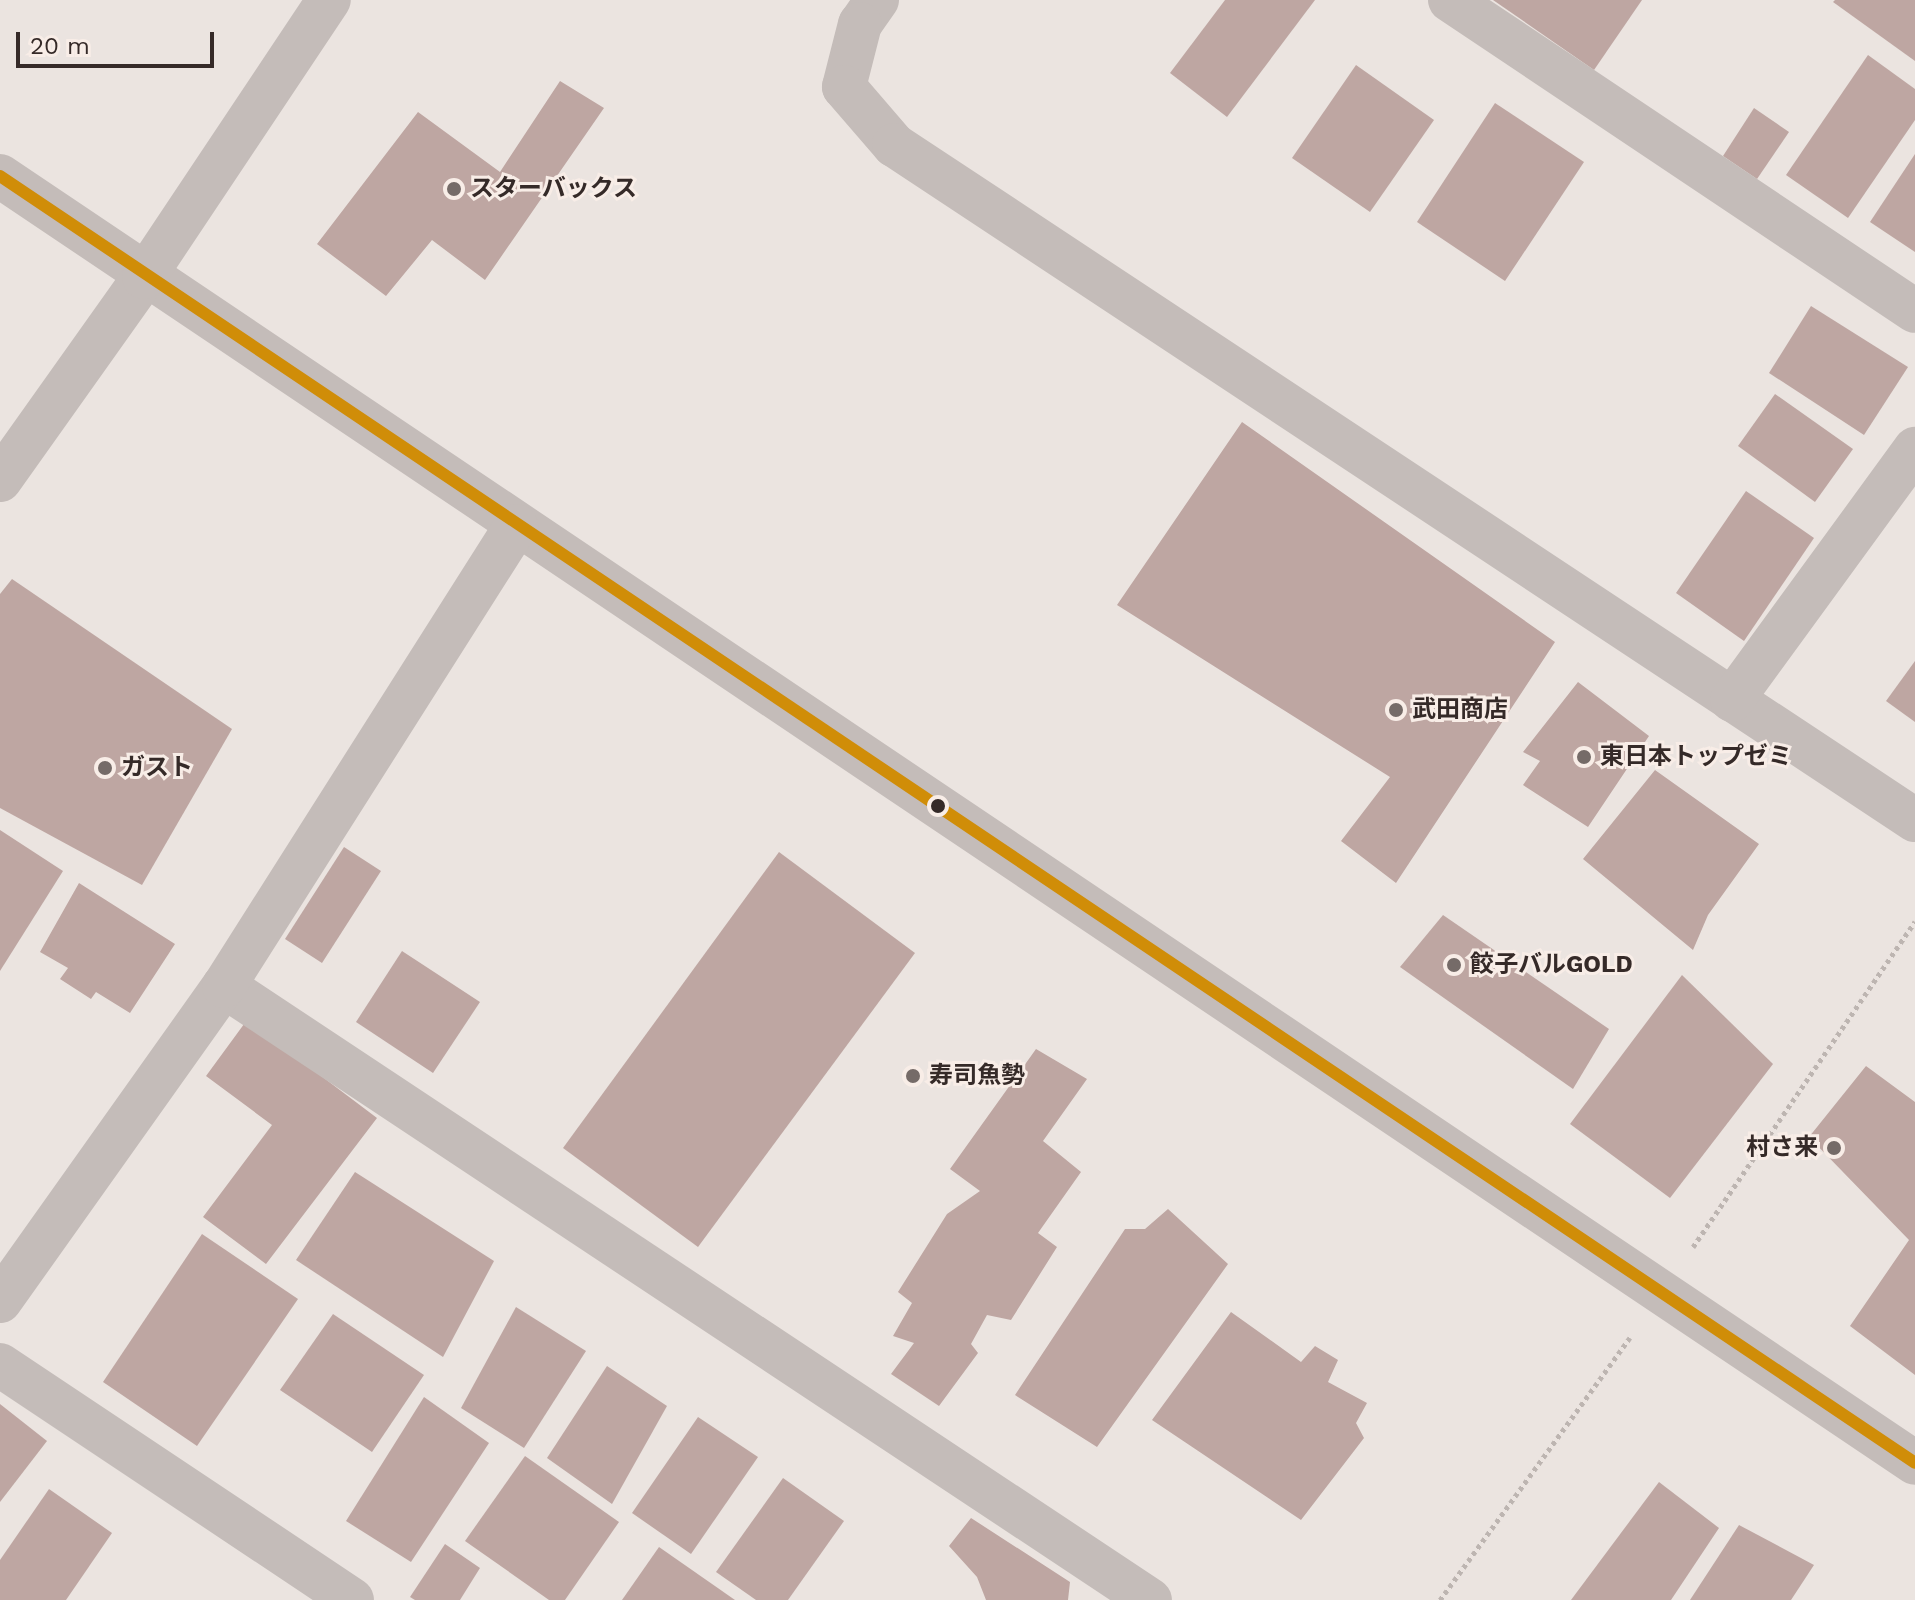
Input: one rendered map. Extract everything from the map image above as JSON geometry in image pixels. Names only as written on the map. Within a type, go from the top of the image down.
[{"type":"street","points":[[0,480],[144,277],[329,0]]},
{"type":"street","points":[[877,0],[860,24],[844,87],[894,145],[1915,820]]},
{"type":"street","points":[[1450,0],[1915,311]]},
{"type":"street","points":[[0,176],[144,277],[1660,1296],[1915,1463]]},
{"type":"street","points":[[1732,700],[1915,449]]},
{"type":"street","points":[[0,1301],[224,986],[516,526]]},
{"type":"street","points":[[224,986],[1150,1600]]},
{"type":"street","points":[[0,1365],[352,1600]]},
{"type":"path","points":[[1440,1600],[1660,1296],[1915,921]]},
{"type":"building","points":[[1225,0],[1315,0],[1227,117],[1170,73]]},
{"type":"building","points":[[1493,0],[1642,0],[1594,70]]},
{"type":"building","points":[[1915,0],[1915,61],[1833,2]]},
{"type":"building","points":[[1868,55],[1915,89],[1915,120],[1848,218],[1786,175]]},
{"type":"building","points":[[1356,65],[1434,120],[1370,212],[1292,158]]},
{"type":"building","name":"スターバックス","points":[[560,81],[604,108],[485,280],[432,240],[386,296],[317,244],[418,112],[500,172]]},
{"type":"building","points":[[1495,103],[1584,162],[1505,281],[1417,222]]},
{"type":"building","points":[[1754,108],[1789,132],[1757,179],[1723,156]]},
{"type":"building","points":[[1915,154],[1915,252],[1870,222]]},
{"type":"building","points":[[1811,306],[1908,367],[1864,435],[1769,373]]},
{"type":"building","points":[[1775,394],[1853,449],[1815,502],[1738,446]]},
{"type":"building","name":"武田商店","points":[[1242,422],[1555,642],[1396,883],[1341,841],[1390,777],[1117,605]]},
{"type":"building","points":[[1746,491],[1814,538],[1744,641],[1676,593]]},
{"type":"building","name":"ガスト","points":[[12,579],[232,729],[142,885],[0,808],[0,594]]},
{"type":"building","points":[[1915,661],[1915,722],[1886,701]]},
{"type":"building","name":"東日本トップゼミ","points":[[1578,682],[1649,736],[1588,827],[1523,785],[1540,761],[1523,752]]},
{"type":"building","points":[[1655,770],[1759,844],[1708,915],[1693,950],[1583,859]]},
{"type":"building","points":[[0,830],[63,871],[0,971]]},
{"type":"building","points":[[344,847],[381,871],[322,963],[285,939]]},
{"type":"building","points":[[779,852],[915,953],[698,1247],[563,1148]]},
{"type":"building","points":[[79,883],[175,944],[130,1013],[96,992],[91,999],[60,979],[68,968],[40,952]]},
{"type":"building","points":[[1443,915],[1609,1029],[1573,1089],[1400,967]]},
{"type":"building","points":[[402,951],[480,1002],[433,1073],[356,1022]]},
{"type":"building","points":[[1682,975],[1773,1064],[1670,1198],[1570,1124]]},
{"type":"building","points":[[247,1020],[377,1118],[266,1264],[203,1217],[272,1125],[206,1076]]},
{"type":"building","points":[[1036,1049],[1087,1079],[1043,1141],[1081,1172],[1038,1233],[1057,1247],[1011,1320],[987,1315],[971,1344],[978,1353],[939,1406],[891,1374],[914,1343],[893,1336],[912,1303],[898,1292],[947,1214],[980,1191],[950,1169]]},
{"type":"building","points":[[1866,1066],[1915,1102],[1915,1375],[1850,1326],[1909,1240],[1809,1137]]},
{"type":"building","points":[[355,1172],[494,1261],[443,1357],[296,1260]]},
{"type":"building","points":[[1168,1209],[1228,1264],[1097,1447],[1015,1395],[1125,1229],[1145,1229]]},
{"type":"building","points":[[202,1234],[298,1299],[197,1446],[103,1382]]},
{"type":"building","points":[[516,1307],[586,1351],[524,1448],[461,1408]]},
{"type":"building","points":[[1231,1312],[1301,1362],[1315,1346],[1338,1360],[1328,1382],[1367,1403],[1356,1423],[1364,1438],[1301,1520],[1152,1420]]},
{"type":"building","points":[[333,1314],[424,1375],[372,1452],[280,1390]]},
{"type":"building","points":[[607,1366],[667,1406],[612,1504],[547,1458]]},
{"type":"building","points":[[424,1397],[489,1443],[411,1562],[346,1521]]},
{"type":"building","points":[[0,1404],[47,1441],[0,1502]]},
{"type":"building","points":[[698,1417],[758,1457],[691,1554],[632,1513]]},
{"type":"building","points":[[525,1456],[619,1522],[565,1600],[549,1600],[465,1541]]},
{"type":"building","points":[[783,1478],[844,1521],[788,1600],[756,1600],[716,1572]]},
{"type":"building","points":[[1659,1482],[1719,1528],[1671,1600],[1571,1600]]},
{"type":"building","points":[[49,1489],[112,1533],[66,1600],[0,1600],[0,1560]]},
{"type":"building","points":[[971,1518],[1070,1582],[1068,1600],[986,1600],[977,1577],[949,1546]]},
{"type":"building","points":[[1739,1525],[1814,1565],[1791,1600],[1690,1600]]},
{"type":"building","points":[[445,1544],[480,1568],[460,1600],[415,1600],[410,1597]]},
{"type":"building","points":[[659,1547],[735,1600],[622,1600]]},
{"type":"transit line","points":[[0,176],[1915,1463]]},
{"type":"place","name":"スターバックス","points":[[454,189]]},
{"type":"place","name":"武田商店","points":[[1396,710]]},
{"type":"place","name":"東日本トップゼミ","points":[[1584,757]]},
{"type":"place","name":"ガスト","points":[[105,768]]},
{"type":"place","name":"餃子バルGOLD","points":[[1454,965]]},
{"type":"place","name":"寿司魚勢","points":[[913,1076]]},
{"type":"place","name":"村さ来","points":[[1834,1148]]}]
